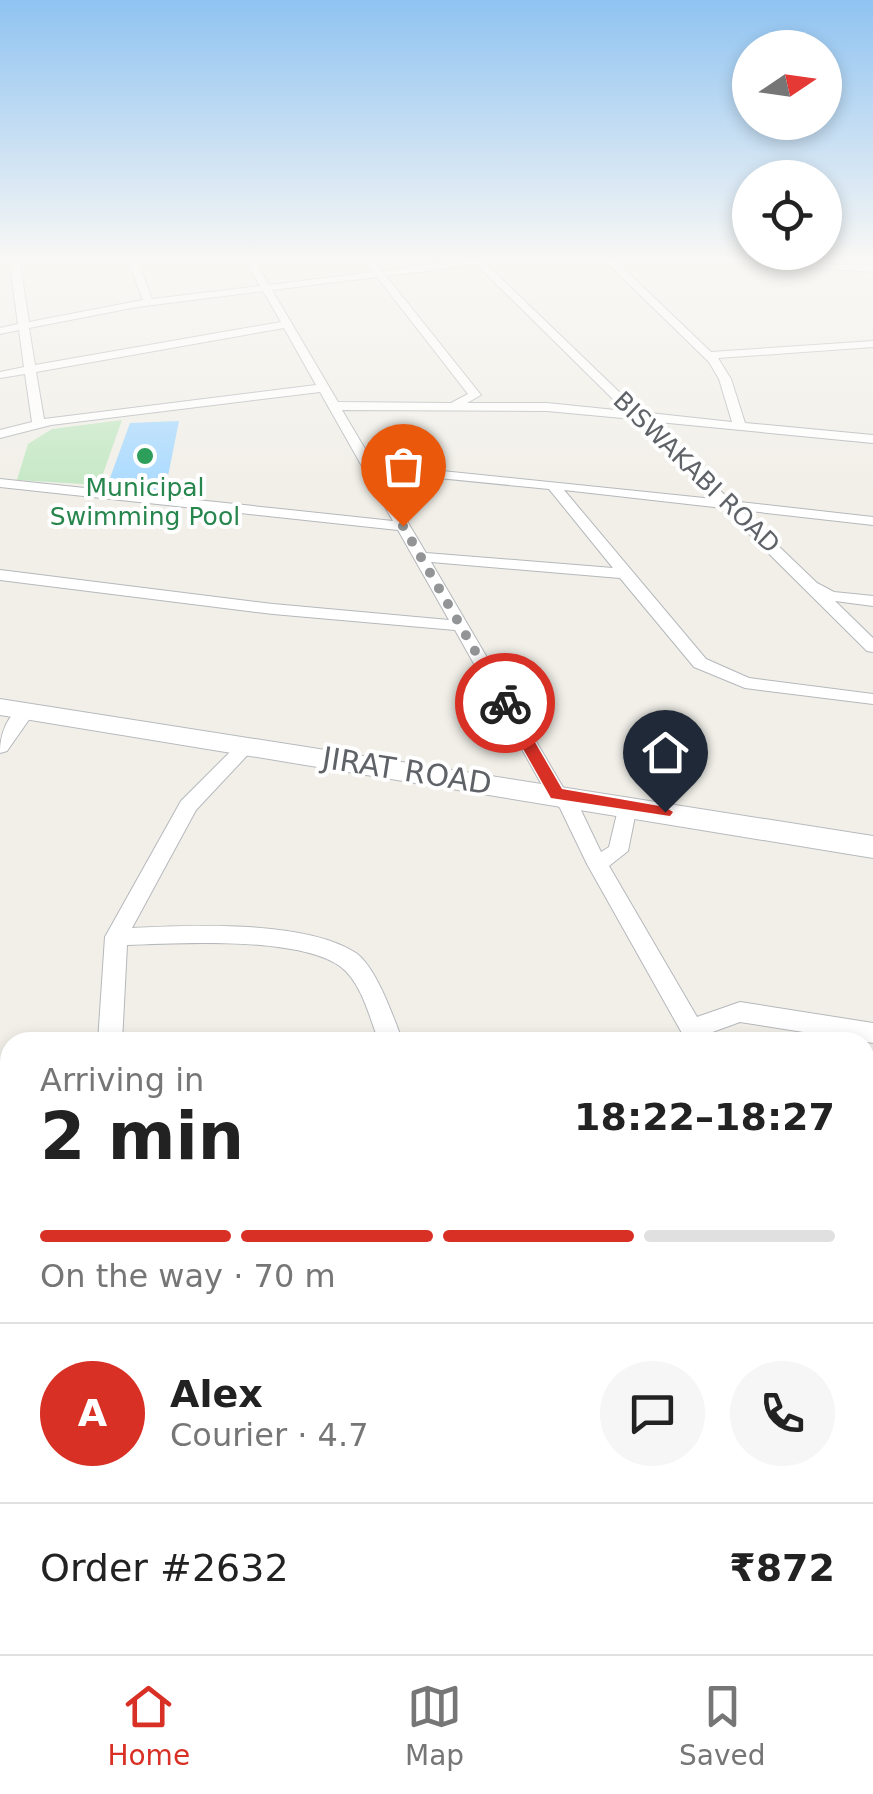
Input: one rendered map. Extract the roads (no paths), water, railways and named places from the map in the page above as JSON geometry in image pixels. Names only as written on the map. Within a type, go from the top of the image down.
[{"type":"main road","name":"JIRAT ROAD","points":[[13,709],[873,848]]},
{"type":"street","points":[[25,335],[38,423]]},
{"type":"street","points":[[0,375],[221,335]]},
{"type":"street","points":[[293,335],[557,794],[568,804],[597,864],[693,1032]]},
{"type":"street","points":[[428,335],[475,395],[455,404]]},
{"type":"street","name":"BISWAKABI ROAD","points":[[556,335],[873,647]]},
{"type":"street","points":[[687,335],[709,356],[725,380],[740,426]]},
{"type":"street","points":[[709,356],[873,344]]},
{"type":"street","points":[[0,434],[38,423],[324,388]]},
{"type":"street","points":[[334,406],[455,404],[640,415],[873,439]]},
{"type":"street","points":[[369,467],[873,521]]},
{"type":"street","points":[[0,484],[403,526]]},
{"type":"street","points":[[553,485],[700,663],[745,683],[873,700]]},
{"type":"street","points":[[420,556],[625,574]]},
{"type":"street","points":[[0,575],[274,609],[460,626]]},
{"type":"street","points":[[811,585],[830,596],[873,601]]},
{"type":"street","points":[[0,747],[13,709]]},
{"type":"street","points":[[111,1032],[116,937],[188,806],[247,746]]},
{"type":"street","points":[[597,864],[618,851],[627,806]]},
{"type":"street","points":[[116,937],[206,932],[316,947],[350,960],[387,1032]]},
{"type":"street","points":[[702,1032],[740,1012],[867,1032]]},
{"type":"water","name":"Municipal Swimming Pool","points":[[179,421],[165,491],[106,489],[130,423]]},
{"type":"place","name":"Municipal Swimming Pool","points":[[145,456]]}]
